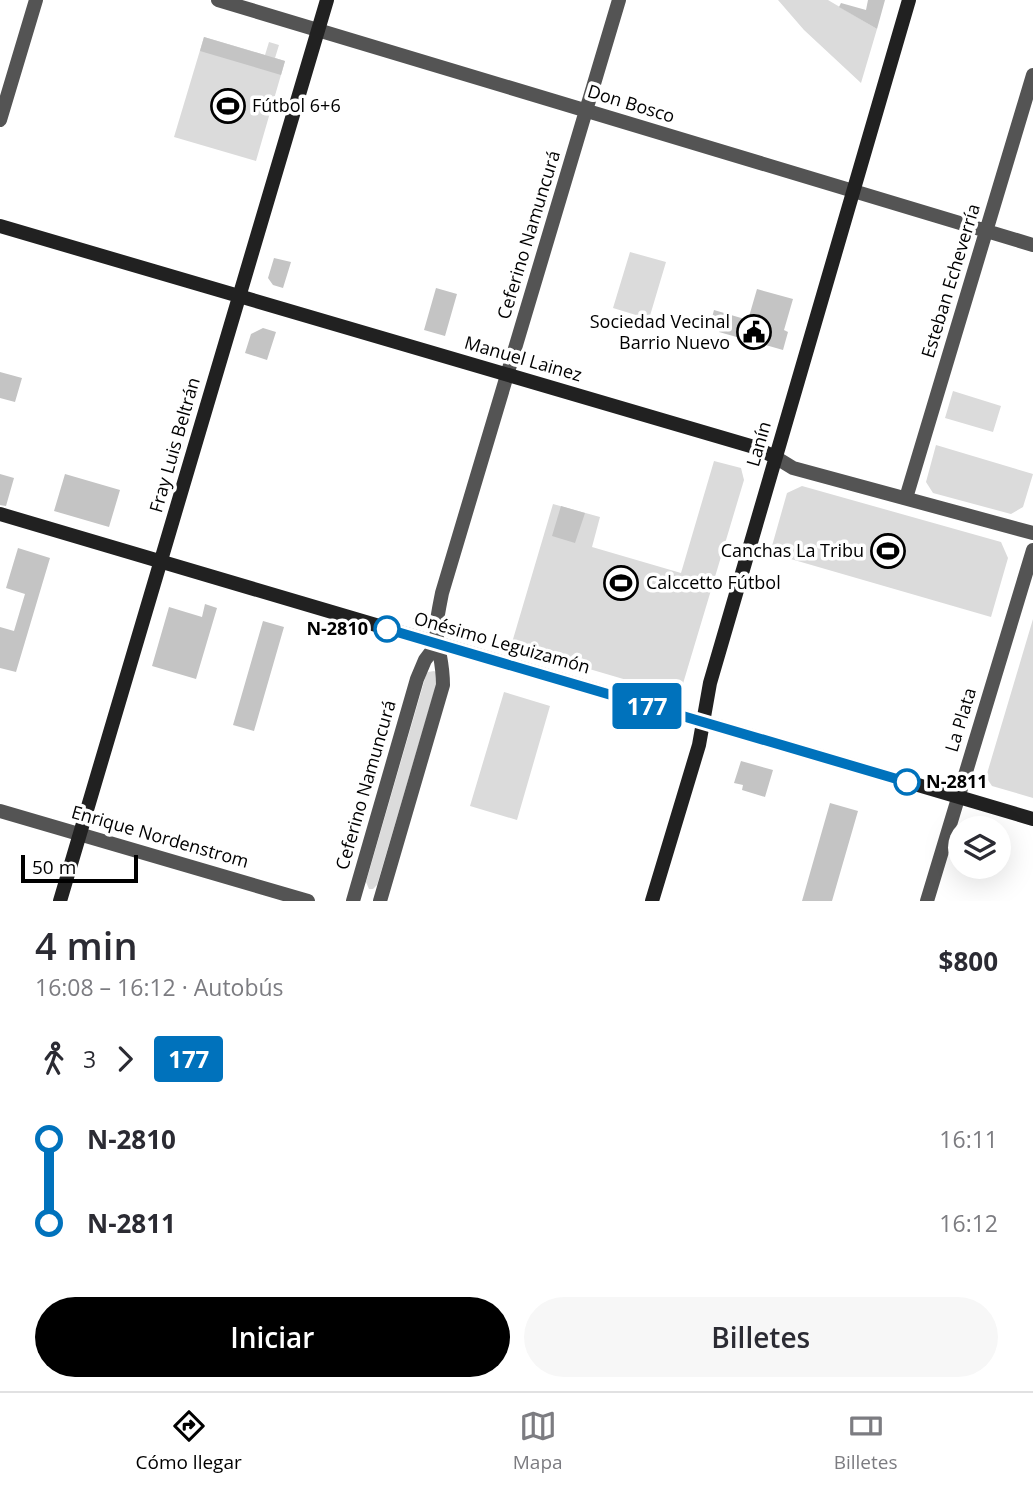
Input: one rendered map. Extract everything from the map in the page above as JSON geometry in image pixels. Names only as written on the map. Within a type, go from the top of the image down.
[{"type":"street","points":[[0,120],[36,0]]},
{"type":"street","name":"Don Bosco","points":[[218,0],[1033,245]]},
{"type":"street","name":"Fray Luis Beltrán","points":[[60,901],[327,0]]},
{"type":"street","name":"Ceferino Namuncurá","points":[[380,901],[443,685],[442,663],[437,644],[437,618],[442,593],[619,0]]},
{"type":"street","name":"Lanín","points":[[652,901],[699,745],[710,683],[909,0]]},
{"type":"street","name":"Esteban Echeverría","points":[[906,498],[1033,75]]},
{"type":"street","name":"Manuel Lainez","points":[[0,226],[754,447],[793,468],[1033,533]]},
{"type":"street","name":"Onésimo Leguizamón","points":[[0,514],[1033,819]]},
{"type":"street","name":"La Plata","points":[[927,901],[1033,550]]},
{"type":"street","name":"Ceferino Namuncurá","points":[[353,901],[416,679],[437,644]]},
{"type":"street","name":"Enrique Nordenstrom","points":[[0,811],[308,901]]},
{"type":"shaded area","points":[[778,0],[828,0],[877,29],[861,83],[804,30]]},
{"type":"shaded area","name":"Fútbol 6+6","points":[[204,37],[265,55],[269,42],[279,45],[275,58],[285,61],[256,161],[174,137]]},
{"type":"shaded area","points":[[630,252],[666,262],[649,319],[613,308]]},
{"type":"shaded area","points":[[953,391],[1001,406],[993,432],[945,418]]},
{"type":"shaded area","points":[[936,445],[1033,474],[1023,507],[1011,514],[933,493],[926,482]]},
{"type":"shaded area","name":"Calccetto Fútbol","points":[[714,461],[741,468],[744,480],[682,687],[671,693],[511,646],[553,504],[600,517],[592,547],[681,573]]},
{"type":"shaded area","name":"Canchas La Tribu","points":[[802,486],[1001,542],[1008,558],[991,617],[770,553],[787,493]]},
{"type":"shaded area","points":[[1033,619],[1033,798],[992,786],[986,777]]},
{"type":"shaded area","points":[[434,671],[438,679],[377,885],[369,889],[366,882],[426,675]]},
{"type":"shaded area","points":[[504,692],[550,706],[517,820],[470,806]]},
{"type":"building","points":[[868,0],[885,0],[877,29],[839,7],[841,3],[866,10]]},
{"type":"building","points":[[204,37],[285,61],[281,75],[200,51]]},
{"type":"building","points":[[274,258],[291,262],[283,288],[273,285],[268,278]]},
{"type":"building","points":[[436,288],[457,294],[445,336],[424,330]]},
{"type":"building","points":[[757,289],[793,299],[784,330],[788,332],[783,350],[719,332],[721,328],[710,325],[714,310],[748,320]]},
{"type":"building","points":[[263,328],[276,332],[267,360],[245,353],[251,334]]},
{"type":"building","points":[[0,372],[22,378],[15,402],[0,398]]},
{"type":"building","points":[[0,474],[14,478],[6,506],[0,505]]},
{"type":"building","points":[[65,474],[120,490],[109,527],[54,511]]},
{"type":"building","points":[[561,506],[585,513],[575,543],[552,536]]},
{"type":"building","points":[[18,548],[50,558],[16,672],[0,668],[0,627],[14,631],[25,594],[6,588]]},
{"type":"building","points":[[205,604],[217,608],[196,679],[152,666],[169,607],[202,617]]},
{"type":"building","points":[[263,621],[284,627],[254,731],[233,725]]},
{"type":"building","points":[[741,761],[773,770],[765,797],[742,790],[743,785],[734,783]]},
{"type":"building","points":[[830,803],[858,811],[832,901],[802,901]]},
{"type":"bus line","name":"177","points":[[387,629],[907,782]]},
{"type":"place","name":"Fútbol 6+6","points":[[228,106]]},
{"type":"place","name":"Sociedad Vecinal Barrio Nuevo","points":[[754,332]]},
{"type":"place","name":"Canchas La Tribu","points":[[888,551]]},
{"type":"place","name":"Calccetto Fútbol","points":[[621,583]]},
{"type":"place","name":"N-2810","points":[[387,629]]},
{"type":"place","name":"N-2811","points":[[907,782]]}]
